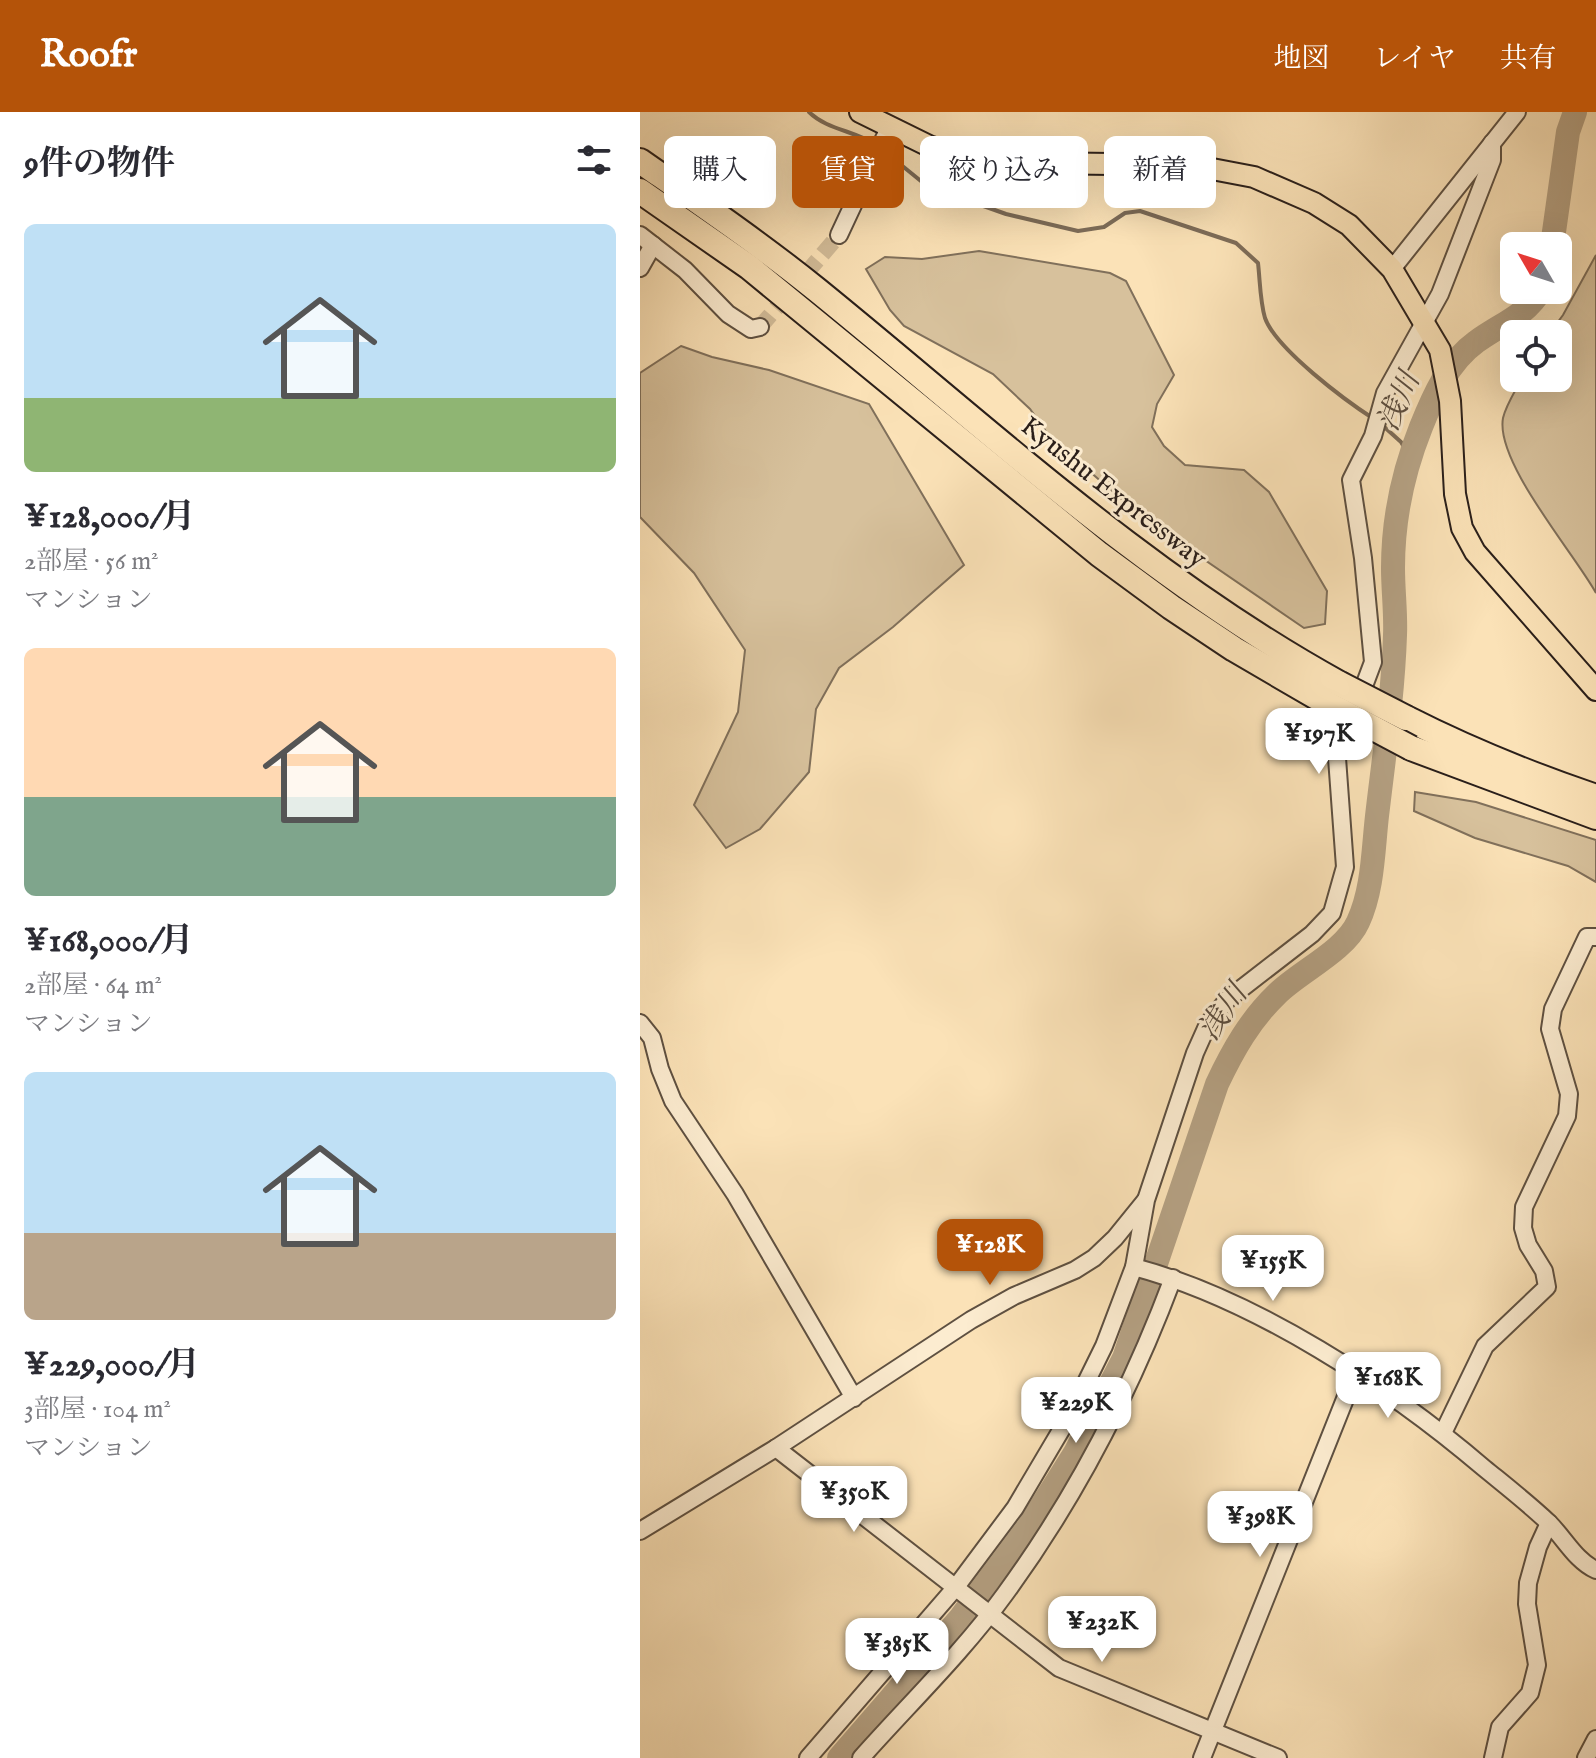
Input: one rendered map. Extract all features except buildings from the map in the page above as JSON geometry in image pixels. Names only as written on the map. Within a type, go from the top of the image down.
[{"type":"highway","name":"Kyushu Expressway","points":[[640,161],[816,289],[1050,485],[1161,570],[1411,748],[1596,817]]},
{"type":"highway","name":"Kyushu Expressway","points":[[640,191],[780,292],[1099,554],[1234,649],[1335,694],[1406,718],[1447,739],[1596,797]]},
{"type":"main road","points":[[860,112],[929,146],[966,159],[1191,165],[1254,177],[1314,203],[1349,225],[1392,269],[1440,350],[1450,401],[1455,494],[1462,528],[1475,552],[1596,690]]},
{"type":"street","points":[[1392,269],[1517,112]]},
{"type":"street","points":[[839,235],[889,128]]},
{"type":"street","points":[[808,1758],[959,1590],[1015,1508],[1070,1415],[1138,1268],[1146,1200],[1195,1053],[1208,1024],[1228,999],[1312,934],[1332,913],[1340,894],[1345,867],[1337,758],[1373,662],[1363,558],[1351,480],[1373,436],[1385,393],[1440,294],[1492,160],[1492,143]]},
{"type":"street","points":[[640,268],[646,240],[685,270],[728,314],[751,329],[760,327]]},
{"type":"street","points":[[1443,1433],[1485,1346],[1547,1287],[1544,1271],[1528,1245],[1523,1228],[1524,1207],[1567,1116],[1569,1094],[1550,1029],[1553,1009],[1587,937],[1596,937]]},
{"type":"street","points":[[640,1023],[652,1038],[673,1101],[735,1194],[854,1398]]},
{"type":"street","points":[[640,1531],[776,1448],[971,1320],[1094,1258],[1146,1200]]},
{"type":"street","points":[[1138,1268],[1170,1277],[1250,1313],[1331,1356],[1443,1433],[1549,1523],[1587,1566],[1596,1570]]},
{"type":"street","points":[[861,1758],[987,1612],[1051,1528],[1092,1459],[1130,1384],[1170,1277]]},
{"type":"street","points":[[1202,1758],[1355,1374]]},
{"type":"street","points":[[776,1448],[1059,1668],[1278,1758]]},
{"type":"street","points":[[1493,1758],[1500,1727],[1530,1693],[1537,1665],[1527,1604],[1528,1583],[1538,1547],[1549,1523]]},
{"type":"street","points":[[1586,1758],[1596,1739]]},
{"type":"shaded area","points":[[979,251],[1110,273],[1126,281],[1174,375],[1157,404],[1152,427],[1164,446],[1185,465],[1244,470],[1269,492],[1327,591],[1325,624],[1304,628],[1142,517],[1050,437],[1030,409],[993,374],[904,326],[890,310],[866,269],[885,257],[922,259]]},
{"type":"shaded area","points":[[1596,255],[1596,593],[1523,482],[1504,437],[1503,418],[1515,392],[1572,392],[1572,320],[1559,320],[1572,304]]},
{"type":"shaded area","points":[[681,346],[712,357],[769,370],[869,404],[964,565],[893,627],[839,668],[816,709],[809,772],[760,829],[726,848],[694,805],[738,712],[745,650],[694,573],[640,517],[640,373]]},
{"type":"shaded area","points":[[1415,792],[1476,802],[1596,840],[1596,882],[1568,866],[1475,838],[1414,811]]},
{"type":"waterway","points":[[809,112],[824,123],[858,136]]},
{"type":"waterway","name":"浅川","points":[[1554,232],[1568,132],[1575,112]]},
{"type":"waterway","points":[[904,167],[927,186],[1006,214],[1078,231],[1104,227],[1125,213],[1140,211],[1236,243],[1258,263],[1263,311],[1272,331],[1313,373],[1374,419]]},
{"type":"waterway","name":"浅川","points":[[839,1758],[961,1617],[1029,1526],[1075,1453],[1124,1358],[1217,1084],[1229,1059],[1267,1004],[1343,942],[1358,922],[1372,870],[1388,726],[1395,635],[1395,532],[1409,461],[1431,404],[1457,360],[1476,342],[1520,314],[1530,304]]},
{"type":"waterway","points":[[1381,424],[1401,442],[1410,457]]},
{"type":"tunnel","points":[[760,327],[839,235]]}]
